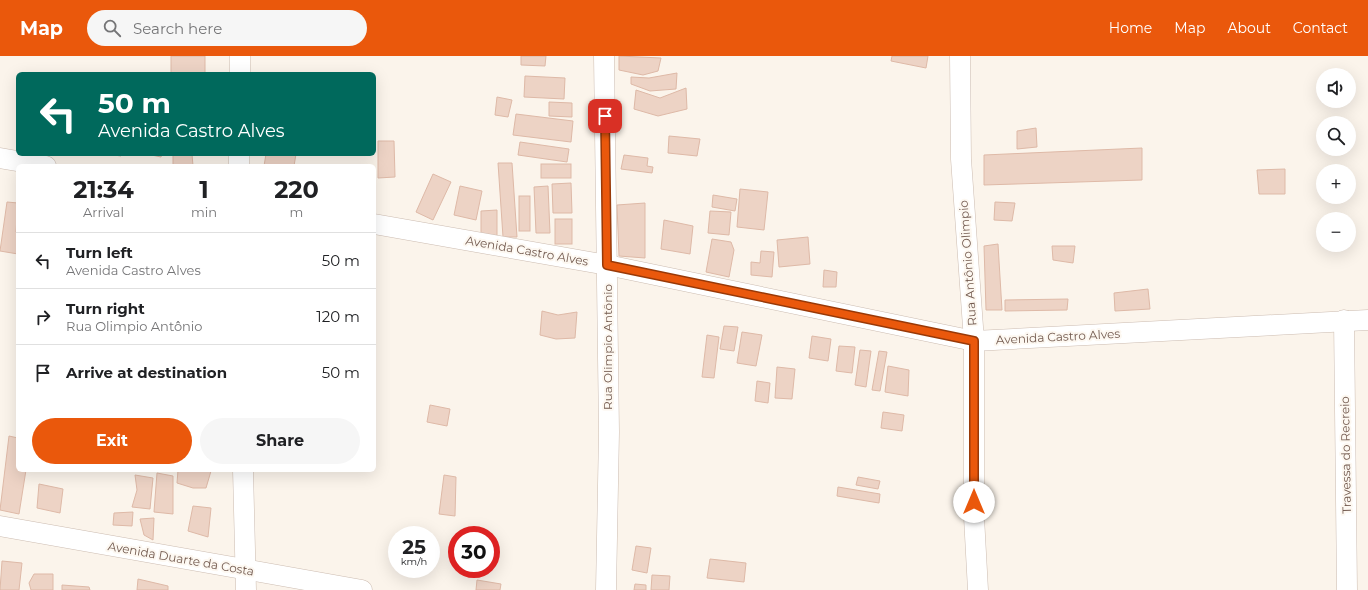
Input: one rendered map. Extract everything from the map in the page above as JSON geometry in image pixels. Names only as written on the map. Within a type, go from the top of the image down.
[{"type":"street","points":[[240,56],[240,72]]},
{"type":"street","name":"Rua Olimpio Antônio","points":[[604,56],[609,432],[606,590]]},
{"type":"street","name":"Rua Antônio Olimpio","points":[[960,56],[961,159],[974,341],[974,517],[978,590]]},
{"type":"street","points":[[0,158],[34,164]]},
{"type":"street","name":"Avenida Castro Alves","points":[[376,224],[607,265],[974,341],[1159,332],[1344,320],[1368,320]]},
{"type":"street","name":"Travessa do Recreio","points":[[1344,320],[1347,590]]},
{"type":"street","points":[[243,472],[246,590]]},
{"type":"street","name":"Avenida Duarte da Costa","points":[[0,526],[362,590]]},
{"type":"building","points":[[171,56],[205,56],[205,72],[171,72]]},
{"type":"building","points":[[521,56],[546,56],[545,66],[521,65]]},
{"type":"building","points":[[619,56],[661,58],[658,71],[643,75],[619,70]]},
{"type":"building","points":[[892,56],[928,56],[926,68],[891,61]]},
{"type":"building","points":[[677,73],[676,89],[650,91],[631,84],[631,77],[649,78]]},
{"type":"building","points":[[525,76],[565,78],[564,99],[524,97]]},
{"type":"building","points":[[686,88],[687,109],[658,116],[634,109],[636,90],[660,98]]},
{"type":"building","points":[[497,97],[512,100],[508,117],[495,115]]},
{"type":"building","points":[[549,102],[572,103],[572,117],[549,116]]},
{"type":"building","points":[[516,114],[573,121],[571,142],[513,135]]},
{"type":"building","points":[[1036,128],[1037,147],[1017,149],[1017,131]]},
{"type":"building","points":[[669,136],[700,139],[697,156],[668,153]]},
{"type":"building","points":[[378,141],[394,141],[395,177],[378,178]]},
{"type":"building","points":[[520,142],[569,149],[567,162],[518,155]]},
{"type":"building","points":[[1142,148],[1142,180],[984,185],[984,155]]},
{"type":"building","points":[[624,155],[648,158],[647,166],[653,167],[652,173],[621,169]]},
{"type":"building","points":[[173,156],[192,156],[193,164],[173,164]]},
{"type":"building","points":[[266,156],[296,156],[294,164],[264,164]]},
{"type":"building","points":[[498,163],[512,163],[517,237],[503,237]]},
{"type":"building","points":[[541,164],[571,164],[571,178],[541,178]]},
{"type":"building","points":[[1285,169],[1285,194],[1259,194],[1257,170]]},
{"type":"building","points":[[433,174],[451,182],[433,220],[416,212]]},
{"type":"building","points":[[571,183],[572,213],[553,213],[552,184]]},
{"type":"building","points":[[460,186],[482,191],[476,220],[454,215]]},
{"type":"building","points":[[548,186],[550,233],[536,233],[534,187]]},
{"type":"building","points":[[740,189],[768,192],[764,230],[737,227]]},
{"type":"building","points":[[713,195],[737,199],[735,211],[712,207]]},
{"type":"building","points":[[519,196],[530,196],[530,231],[519,231]]},
{"type":"building","points":[[7,202],[16,203],[16,254],[0,251]]},
{"type":"building","points":[[995,202],[1015,203],[1012,221],[994,220]]},
{"type":"building","points":[[645,203],[645,258],[619,256],[617,205]]},
{"type":"building","points":[[497,210],[497,236],[481,236],[481,211]]},
{"type":"building","points":[[710,211],[731,212],[729,235],[708,233]]},
{"type":"building","points":[[555,219],[572,219],[572,244],[555,244]]},
{"type":"building","points":[[664,220],[693,226],[690,254],[661,249]]},
{"type":"building","points":[[808,237],[810,264],[779,267],[777,240]]},
{"type":"building","points":[[712,239],[731,242],[734,250],[729,277],[706,272]]},
{"type":"building","points":[[998,244],[1002,310],[986,310],[984,246]]},
{"type":"building","points":[[1052,246],[1075,246],[1073,263],[1053,260]]},
{"type":"building","points":[[761,251],[774,252],[772,277],[751,275],[751,262],[760,263]]},
{"type":"building","points":[[824,270],[837,272],[836,287],[823,287]]},
{"type":"building","points":[[1148,289],[1150,309],[1115,311],[1114,293]]},
{"type":"building","points":[[1068,299],[1067,310],[1005,311],[1005,300]]},
{"type":"building","points":[[542,311],[558,315],[577,312],[575,338],[556,339],[540,335]]},
{"type":"building","points":[[724,326],[738,327],[734,351],[720,349]]},
{"type":"building","points":[[742,332],[762,335],[756,366],[737,363]]},
{"type":"building","points":[[707,335],[719,337],[714,378],[702,377]]},
{"type":"building","points":[[812,336],[831,339],[828,361],[809,358]]},
{"type":"building","points":[[839,346],[855,347],[852,373],[836,371]]},
{"type":"building","points":[[860,350],[871,351],[866,387],[855,385]]},
{"type":"building","points":[[879,351],[887,352],[880,391],[872,390]]},
{"type":"building","points":[[888,366],[909,370],[908,396],[885,392]]},
{"type":"building","points":[[777,367],[795,369],[792,399],[775,398]]},
{"type":"building","points":[[757,381],[770,383],[768,403],[755,401]]},
{"type":"building","points":[[430,405],[450,409],[447,426],[427,422]]},
{"type":"building","points":[[883,412],[904,415],[902,431],[881,428]]},
{"type":"building","points":[[9,436],[16,438],[16,472],[26,472],[19,514],[0,510]]},
{"type":"building","points":[[178,472],[211,472],[206,488],[193,488],[177,483]]},
{"type":"building","points":[[157,473],[173,476],[173,514],[154,512]]},
{"type":"building","points":[[135,475],[153,478],[150,509],[132,507],[137,490]]},
{"type":"building","points":[[444,475],[456,477],[455,516],[439,514]]},
{"type":"building","points":[[858,477],[880,481],[878,489],[856,485]]},
{"type":"building","points":[[39,484],[63,489],[60,513],[37,508]]},
{"type":"building","points":[[838,487],[880,494],[879,503],[837,496]]},
{"type":"building","points":[[193,506],[211,508],[208,537],[188,531]]},
{"type":"building","points":[[133,512],[132,526],[113,525],[114,513]]},
{"type":"building","points":[[154,518],[153,540],[144,535],[140,519]]},
{"type":"building","points":[[636,546],[651,548],[647,573],[632,570]]},
{"type":"building","points":[[710,559],[746,563],[744,582],[707,578]]},
{"type":"building","points":[[2,561],[22,563],[19,590],[0,590]]},
{"type":"building","points":[[34,574],[53,574],[53,590],[31,590],[29,583]]},
{"type":"building","points":[[652,575],[670,576],[669,590],[651,590]]},
{"type":"building","points":[[138,579],[168,586],[168,590],[137,590]]},
{"type":"building","points":[[477,580],[501,584],[500,590],[476,590]]},
{"type":"building","points":[[635,584],[646,585],[646,590],[634,590]]},
{"type":"building","points":[[62,585],[89,587],[90,590],[62,590]]},
{"type":"route","points":[[605,116],[607,265],[974,341],[974,502]]}]
